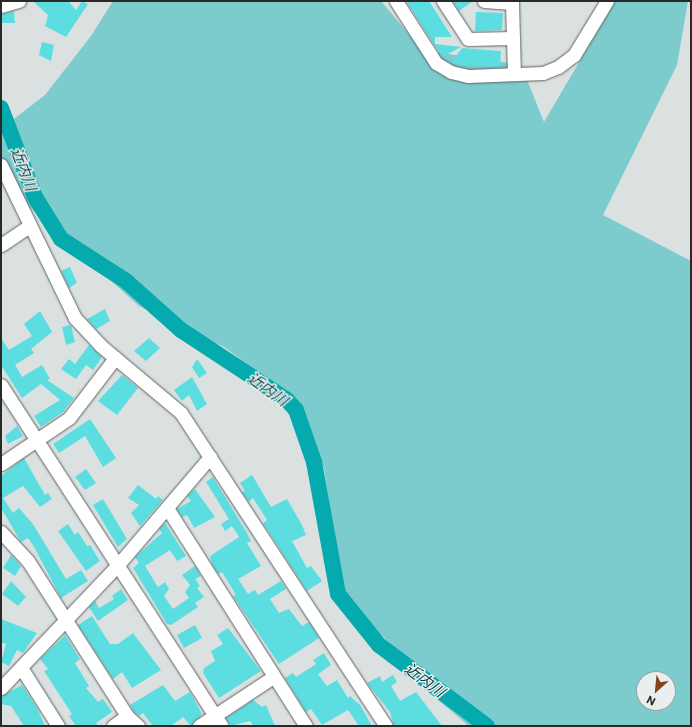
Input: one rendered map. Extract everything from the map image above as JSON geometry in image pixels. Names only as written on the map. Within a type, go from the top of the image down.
[{"type":"street","points":[[1,6],[20,1]]},
{"type":"street","points":[[396,1],[436,62],[451,72],[468,76],[543,73],[574,55],[607,1]]},
{"type":"street","points":[[443,1],[468,39],[513,38]]},
{"type":"street","points":[[484,1],[512,3],[514,74]]},
{"type":"street","points":[[1,165],[29,226],[75,318],[116,358],[182,413],[386,726]]},
{"type":"street","points":[[1,245],[29,226]]},
{"type":"street","points":[[1,464],[69,418],[116,358]]},
{"type":"street","points":[[1,384],[116,567],[219,721]]},
{"type":"street","points":[[1,688],[22,669],[116,567],[210,457]]},
{"type":"street","points":[[167,508],[306,726]]},
{"type":"street","points":[[1,532],[28,561],[127,716],[138,726]]},
{"type":"street","points":[[22,669],[58,726]]},
{"type":"street","points":[[199,726],[219,721],[273,676]]},
{"type":"street","points":[[114,726],[127,716]]},
{"type":"shaded area","points":[[113,1],[381,1],[422,50],[521,65],[544,122],[615,1],[688,1],[677,65],[603,215],[691,261],[691,726],[469,726],[425,689],[403,656],[370,624],[343,590],[324,468],[290,395],[224,347],[139,306],[15,194],[1,159],[1,129],[45,95],[91,36]]},
{"type":"building","points":[[33,1],[68,1],[76,10],[82,1],[88,4],[66,37],[45,26],[48,15]]},
{"type":"building","points":[[406,1],[429,1],[452,37],[435,37],[435,44],[461,47],[442,57]]},
{"type":"building","points":[[453,1],[473,1],[459,11]]},
{"type":"building","points":[[14,11],[15,23],[1,23],[1,14]]},
{"type":"building","points":[[476,12],[503,13],[502,30],[475,31]]},
{"type":"building","points":[[42,42],[54,45],[51,61],[39,55]]},
{"type":"building","points":[[462,48],[501,51],[500,67],[451,63]]},
{"type":"building","points":[[70,267],[77,283],[69,288],[61,271]]},
{"type":"building","points":[[105,309],[110,321],[96,329],[87,319]]},
{"type":"building","points":[[40,311],[52,332],[31,349],[34,353],[15,365],[22,377],[42,365],[50,379],[47,380],[74,398],[63,412],[41,427],[34,416],[60,400],[41,384],[22,398],[1,365],[1,338],[9,350],[32,336],[24,324]]},
{"type":"building","points":[[71,325],[75,342],[66,345],[62,327]]},
{"type":"building","points":[[149,338],[160,348],[146,361],[134,351]]},
{"type":"building","points":[[89,345],[102,357],[93,370],[86,365],[76,379],[61,369],[69,359],[75,364]]},
{"type":"building","points":[[197,359],[207,373],[199,378],[192,367]]},
{"type":"building","points":[[122,375],[138,388],[117,415],[98,401]]},
{"type":"building","points":[[192,377],[207,404],[197,411],[189,395],[182,401],[174,390]]},
{"type":"building","points":[[90,419],[116,458],[103,467],[85,436],[59,453],[53,444]]},
{"type":"building","points":[[17,426],[23,436],[8,444],[5,436]]},
{"type":"building","points":[[24,458],[45,495],[48,493],[52,499],[40,507],[23,486],[3,498],[13,513],[19,508],[33,524],[66,579],[81,570],[88,581],[61,598],[28,538],[21,542],[1,508],[1,476]]},
{"type":"building","points":[[86,469],[96,483],[85,490],[75,477]]},
{"type":"building","points":[[252,475],[271,507],[287,499],[302,525],[306,535],[292,541],[307,568],[311,566],[322,581],[307,591],[263,523],[267,520],[253,498],[249,502],[242,492],[245,491],[240,483]]},
{"type":"building","points":[[213,477],[247,533],[251,541],[247,543],[261,566],[238,579],[248,594],[255,590],[258,595],[281,581],[286,589],[270,599],[279,613],[289,609],[302,626],[309,622],[319,638],[279,664],[233,596],[236,595],[222,572],[218,574],[212,564],[210,556],[239,537],[232,526],[225,531],[221,524],[229,519],[206,482]]},
{"type":"building","points":[[138,485],[156,499],[158,496],[163,500],[140,526],[131,513],[139,505],[128,498]]},
{"type":"building","points":[[195,489],[215,517],[194,528],[187,515],[182,517],[177,509],[191,501],[187,496]]},
{"type":"building","points":[[103,499],[127,539],[118,547],[93,505]]},
{"type":"building","points":[[165,523],[186,556],[177,561],[170,550],[145,566],[158,587],[165,582],[169,589],[164,596],[173,609],[189,598],[185,592],[190,585],[182,575],[195,566],[201,576],[195,579],[200,586],[197,588],[204,597],[195,603],[198,607],[171,625],[167,624],[133,568],[139,563],[135,557],[162,533],[159,529]]},
{"type":"building","points":[[68,524],[75,535],[78,532],[87,546],[90,545],[100,561],[86,571],[58,531]]},
{"type":"building","points":[[11,555],[21,566],[15,576],[3,568]]},
{"type":"building","points":[[11,581],[26,597],[18,606],[2,594]]},
{"type":"building","points":[[121,589],[128,600],[98,621],[89,607],[95,601],[99,608],[114,599],[112,596]]},
{"type":"building","points":[[92,616],[110,644],[118,644],[133,633],[161,670],[132,688],[122,672],[113,679],[78,625]]},
{"type":"building","points":[[1,619],[37,633],[23,653],[17,650],[9,666],[1,662],[6,644],[1,642]]},
{"type":"building","points":[[195,625],[202,638],[184,648],[177,635]]},
{"type":"building","points":[[228,628],[261,671],[219,698],[203,673],[204,668],[215,661],[211,651],[223,644],[217,635]]},
{"type":"building","points":[[65,635],[80,659],[75,663],[89,686],[86,688],[98,702],[103,699],[112,712],[96,723],[98,726],[76,726],[69,716],[72,714],[44,671],[48,669],[40,659]]},
{"type":"building","points":[[324,653],[331,665],[318,674],[327,686],[337,680],[348,698],[350,696],[360,705],[372,726],[359,726],[348,710],[322,725],[311,709],[306,712],[285,678],[293,673],[296,677],[316,664],[313,660]]},
{"type":"building","points":[[393,675],[397,682],[391,686],[400,701],[416,692],[442,726],[394,726],[390,712],[367,683],[380,676],[382,682]]},
{"type":"building","points":[[22,685],[37,708],[45,726],[24,726],[11,706],[1,704],[1,696]]},
{"type":"building","points":[[163,685],[175,701],[190,692],[202,714],[191,726],[183,717],[171,726],[153,726],[143,713],[139,716],[134,712],[130,705]]},
{"type":"building","points":[[253,700],[262,707],[266,705],[275,726],[254,726],[250,721],[231,726],[226,718]]},
{"type":"waterway","name":"近内川","points":[[1,108],[35,197],[61,239],[126,281],[181,330],[287,400],[296,410],[314,462],[338,594],[379,645],[487,726]]}]
